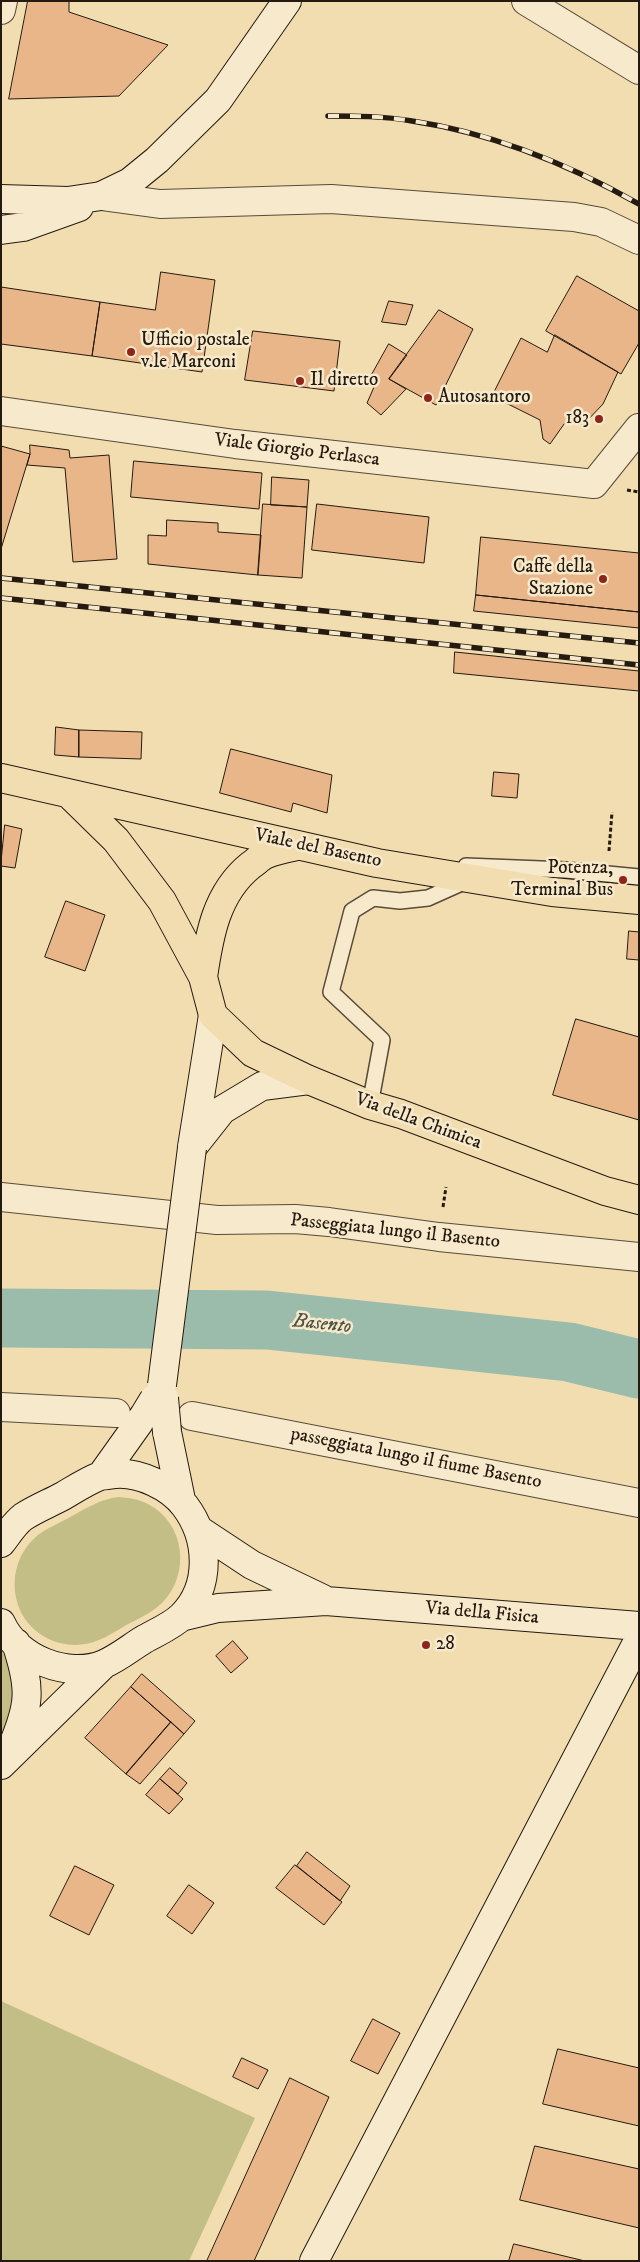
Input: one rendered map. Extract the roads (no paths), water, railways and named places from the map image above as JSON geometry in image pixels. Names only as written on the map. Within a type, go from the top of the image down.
[{"type":"main road","name":"Viale del Basento","points":[[1,778],[377,863],[552,892],[639,900]]},
{"type":"main road","points":[[68,793],[116,840],[162,901],[203,977],[213,1015]]},
{"type":"main road","points":[[203,977],[214,918],[226,894],[242,872],[265,854],[298,846]]},
{"type":"main road","name":"Via della Chimica","points":[[213,1015],[253,1053],[309,1080],[370,1105],[401,1114],[605,1191],[639,1200]]},
{"type":"street","points":[[1,10],[3,1]]},
{"type":"street","points":[[1,230],[22,227],[52,218],[130,182],[157,160],[218,100],[288,1]]},
{"type":"street","points":[[526,1],[639,70]]},
{"type":"street","points":[[1,199],[68,201],[101,196],[160,204],[331,199],[574,216],[601,222],[639,240]]},
{"type":"street","name":"Viale Giorgio Perlasca","points":[[1,411],[235,444],[594,484],[639,428]]},
{"type":"street","points":[[181,1617],[192,1603],[200,1585],[204,1568],[204,1549],[200,1530],[181,1500],[169,1448],[162,1385],[192,1148],[213,1015]]},
{"type":"street","points":[[192,1148],[222,1110],[262,1086],[309,1080]]},
{"type":"street","name":"Passeggiata lungo il Basento","points":[[1,1197],[217,1220],[295,1219],[329,1222],[439,1238],[639,1257]]},
{"type":"street","points":[[101,1476],[123,1446],[162,1385]]},
{"type":"street","points":[[1,1407],[116,1414]]},
{"type":"street","name":"passeggiata lungo il fiume Basento","points":[[192,1416],[639,1504]]},
{"type":"street","points":[[1,1543],[12,1521],[101,1476],[118,1474],[152,1481],[181,1500]]},
{"type":"street","points":[[200,1530],[252,1565],[326,1601]]},
{"type":"street","points":[[4,1763],[104,1664],[181,1617],[218,1608],[326,1601]]},
{"type":"street","name":"Via della Fisica","points":[[326,1601],[639,1626]]},
{"type":"street","points":[[9,1633],[30,1655],[64,1669],[83,1669],[104,1664]]},
{"type":"street","points":[[4,1763],[22,1725],[28,1698],[26,1672],[9,1633]]},
{"type":"street","points":[[314,2261],[639,1639]]},
{"type":"lane","points":[[377,863],[566,870],[639,876]]},
{"type":"lane","points":[[370,1105],[382,1040],[331,992],[352,911],[373,898],[400,901],[428,898],[472,879]]},
{"type":"waterway","name":"Basento","points":[[1,1318],[267,1320],[569,1352],[639,1369]]},
{"type":"railway","points":[[328,116],[402,119],[472,133],[557,163],[639,204]]},
{"type":"railway","points":[[1,578],[639,643]]},
{"type":"railway","points":[[1,598],[639,665]]},
{"type":"place","name":"Ufficio postale v.le Marconi","points":[[131,352]]},
{"type":"place","name":"Il diretto","points":[[300,381]]},
{"type":"place","name":"Autosantoro","points":[[428,398]]},
{"type":"place","name":"183","points":[[599,419]]},
{"type":"place","name":"Caffe della Stazione","points":[[603,579]]},
{"type":"place","name":"Potenza, Terminal Bus","points":[[623,880]]},
{"type":"place","name":"28","points":[[426,1645]]}]
